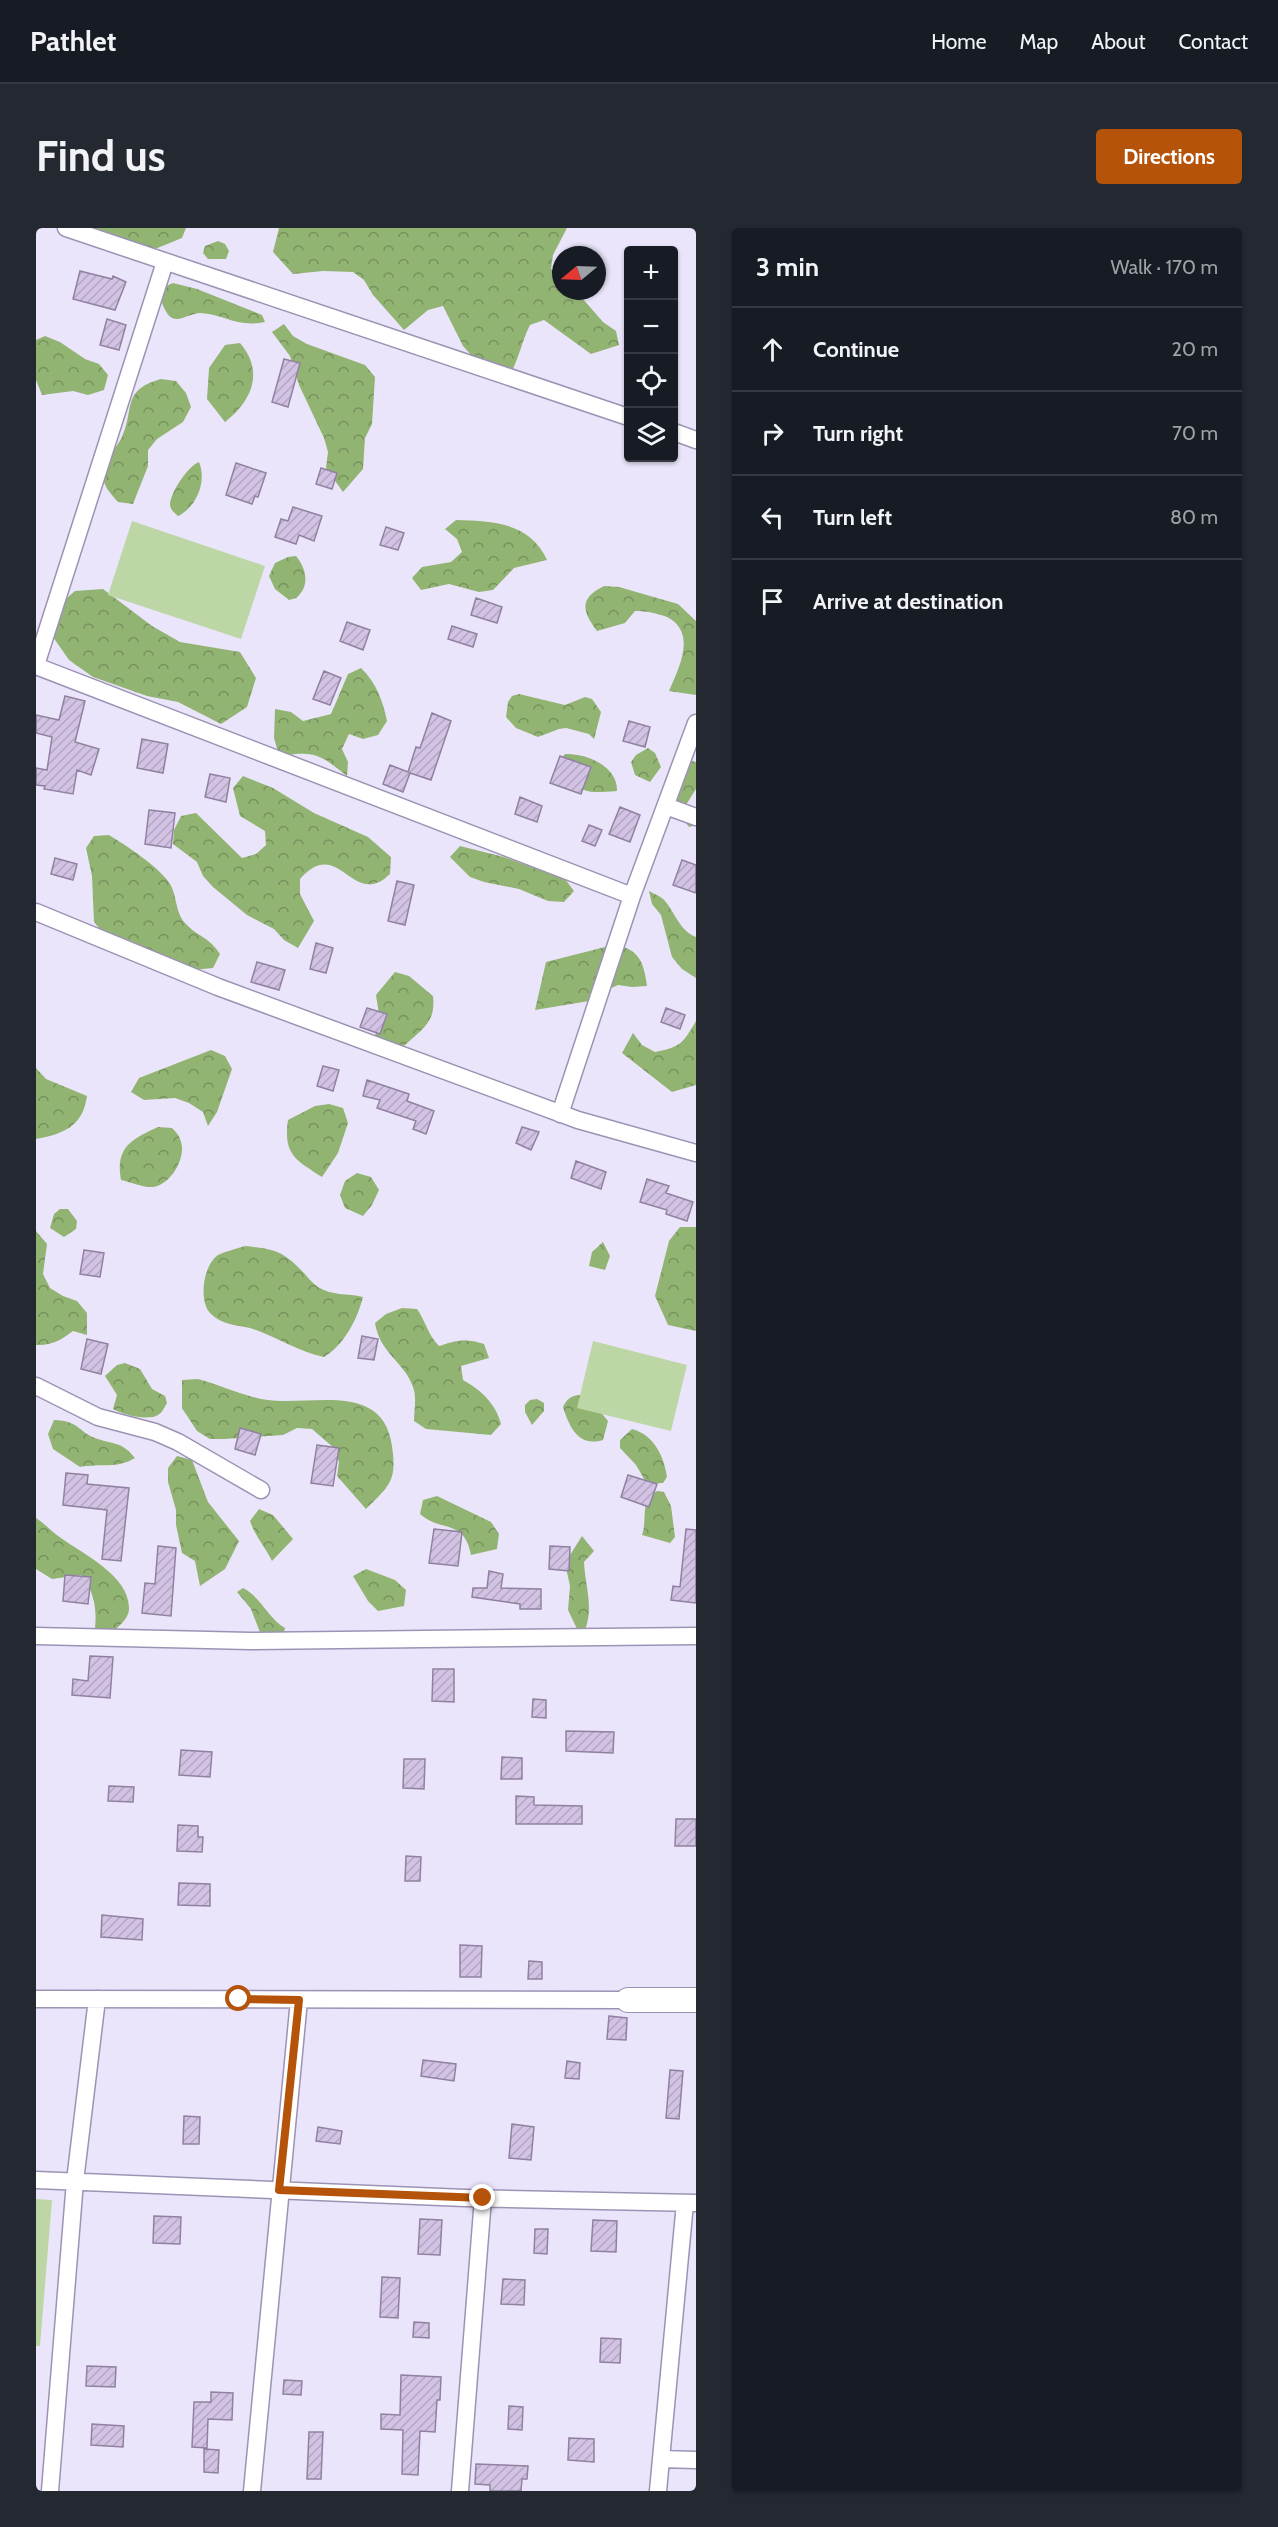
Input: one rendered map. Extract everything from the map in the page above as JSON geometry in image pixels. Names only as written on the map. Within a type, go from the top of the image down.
[{"type":"street","points":[[66,228],[624,416]]},
{"type":"street","points":[[165,262],[36,666],[632,896]]},
{"type":"street","points":[[678,433],[696,440]]},
{"type":"street","points":[[560,1114],[632,896],[696,723]]},
{"type":"street","points":[[666,806],[696,817]]},
{"type":"street","points":[[36,912],[218,987],[560,1114],[696,1153]]},
{"type":"street","points":[[36,1386],[98,1417],[171,1438],[261,1490]]},
{"type":"street","points":[[36,1635],[250,1641],[696,1636]]},
{"type":"street","points":[[36,1999],[696,2000]]},
{"type":"street","points":[[50,2491],[75,2181],[97,1999]]},
{"type":"street","points":[[252,2491],[279,2190],[299,2000]]},
{"type":"street","points":[[36,2180],[483,2198],[690,2203],[658,2491]]},
{"type":"street","points":[[460,2491],[483,2198]]},
{"type":"street","points":[[661,2459],[696,2460]]},
{"type":"green space","points":[[85,228],[186,228],[182,238],[155,249]]},
{"type":"green space","points":[[279,228],[567,228],[558,246],[552,246],[552,300],[584,300],[603,322],[616,331],[619,345],[591,354],[544,320],[530,325],[507,380],[492,378],[463,346],[443,306],[428,310],[404,330],[373,295],[364,280],[353,272],[323,271],[293,274],[273,252]]},
{"type":"green space","points":[[218,241],[225,244],[229,251],[226,259],[208,259],[203,253],[205,246]]},
{"type":"green space","points":[[173,283],[197,289],[262,315],[265,322],[238,322],[200,313],[178,319],[172,318],[163,305],[159,289]]},
{"type":"green space","points":[[284,324],[293,336],[307,344],[365,365],[375,377],[372,424],[365,438],[363,469],[343,492],[326,468],[328,452],[324,438],[299,385],[290,356],[272,332]]},
{"type":"green space","points":[[45,336],[60,342],[85,359],[99,364],[108,375],[104,390],[88,395],[73,391],[42,395],[36,380],[36,340]]},
{"type":"green space","points":[[240,343],[252,364],[252,385],[243,404],[225,422],[207,399],[209,368],[225,345]]},
{"type":"green space","points":[[161,379],[176,381],[186,393],[191,407],[183,422],[157,439],[148,450],[148,466],[133,504],[118,502],[104,482],[104,469],[122,437],[135,395],[148,384]]},
{"type":"green space","points":[[199,462],[202,477],[199,493],[185,512],[178,516],[170,505],[173,494],[185,474]]},
{"type":"green space","points":[[456,520],[483,521],[509,526],[531,538],[540,547],[547,560],[514,568],[493,590],[479,592],[449,584],[421,590],[412,578],[422,567],[451,562],[462,552],[457,539],[445,529]]},
{"type":"green space","points":[[132,521],[265,566],[241,639],[108,595]]},
{"type":"green space","points":[[296,556],[305,572],[305,583],[300,594],[289,600],[275,589],[269,576],[275,563]]},
{"type":"green space","points":[[604,586],[619,587],[678,604],[696,621],[696,695],[669,691],[681,660],[684,640],[676,623],[667,617],[651,612],[635,611],[625,623],[597,631],[588,617],[586,605],[591,595]]},
{"type":"green space","points":[[103,589],[152,626],[180,642],[240,652],[256,678],[247,707],[221,724],[178,702],[147,696],[93,677],[69,660],[53,637],[54,609],[75,591]]},
{"type":"green space","points":[[361,668],[371,679],[378,692],[387,721],[378,735],[363,739],[349,734],[342,749],[348,762],[347,776],[317,756],[278,752],[274,738],[275,709],[291,712],[303,721],[331,714],[348,674]]},
{"type":"green space","points":[[519,694],[565,705],[585,697],[592,699],[601,712],[594,739],[589,734],[566,728],[538,737],[516,728],[506,717],[508,702],[512,696]]},
{"type":"green space","points":[[648,748],[655,753],[661,767],[650,782],[635,775],[631,762],[636,755]]},
{"type":"green space","points":[[565,754],[591,759],[607,768],[616,782],[617,791],[594,792],[582,789],[560,760]]},
{"type":"green space","points":[[693,761],[696,762],[696,789],[686,805],[692,810],[696,825],[689,827],[676,810],[672,780],[680,768]]},
{"type":"green space","points":[[243,776],[273,788],[314,813],[368,837],[391,857],[390,874],[379,882],[368,884],[359,882],[332,866],[323,865],[312,868],[300,879],[300,894],[314,921],[298,948],[284,940],[274,929],[247,915],[213,887],[203,876],[197,862],[173,844],[174,830],[181,816],[196,813],[242,858],[256,854],[266,845],[265,831],[240,816],[233,788]]},
{"type":"green space","points":[[109,835],[149,862],[168,881],[182,919],[220,954],[213,968],[184,971],[103,933],[94,922],[92,876],[86,848],[94,836]]},
{"type":"green space","points":[[460,846],[504,857],[565,879],[574,891],[564,902],[548,901],[519,889],[470,877],[450,857]]},
{"type":"green space","points":[[649,891],[663,899],[686,931],[696,937],[696,978],[682,969],[672,957],[661,915],[652,904]]},
{"type":"green space","points":[[613,945],[629,949],[639,958],[647,986],[618,985],[605,991],[595,1000],[535,1010],[546,962]]},
{"type":"green space","points":[[395,972],[409,976],[433,996],[430,1019],[422,1030],[403,1047],[366,1045],[376,1034],[378,1028],[376,995]]},
{"type":"green space","points":[[696,1021],[696,1085],[672,1092],[622,1053],[633,1033],[642,1045],[655,1052],[676,1046],[684,1039]]},
{"type":"green space","points":[[211,1050],[225,1056],[232,1069],[217,1112],[208,1126],[203,1112],[189,1103],[175,1098],[144,1100],[131,1092],[139,1078]]},
{"type":"green space","points":[[36,1068],[46,1079],[87,1096],[81,1115],[70,1127],[36,1139]]},
{"type":"green space","points":[[329,1104],[343,1108],[348,1123],[338,1153],[322,1177],[293,1155],[288,1141],[288,1120],[315,1106]]},
{"type":"green space","points":[[158,1127],[172,1128],[180,1139],[182,1153],[172,1175],[160,1185],[153,1187],[121,1180],[121,1159],[127,1146],[133,1140]]},
{"type":"green space","points":[[357,1173],[371,1177],[379,1190],[372,1205],[363,1216],[345,1208],[340,1195],[345,1181]]},
{"type":"green space","points":[[60,1209],[68,1209],[77,1221],[76,1229],[64,1237],[50,1228],[54,1214]]},
{"type":"green space","points":[[680,1227],[696,1227],[696,1331],[668,1325],[655,1296],[669,1241]]},
{"type":"green space","points":[[36,1231],[47,1244],[43,1274],[50,1288],[77,1301],[87,1313],[87,1335],[73,1331],[56,1342],[36,1345]]},
{"type":"green space","points":[[603,1242],[610,1256],[605,1270],[589,1266],[592,1252]]},
{"type":"green space","points":[[245,1246],[270,1250],[283,1255],[323,1290],[363,1297],[349,1331],[338,1346],[324,1357],[314,1355],[260,1331],[225,1322],[211,1314],[204,1301],[204,1284],[209,1267],[218,1255]]},
{"type":"green space","points":[[402,1308],[417,1309],[439,1346],[462,1340],[484,1344],[489,1358],[461,1366],[463,1380],[487,1398],[499,1417],[501,1424],[491,1435],[426,1429],[414,1421],[413,1387],[404,1370],[382,1342],[375,1323],[386,1314]]},
{"type":"green space","points":[[593,1341],[687,1365],[671,1431],[577,1408]]},
{"type":"green space","points":[[125,1363],[140,1369],[152,1389],[165,1396],[167,1403],[163,1410],[154,1417],[129,1415],[113,1409],[117,1395],[105,1376],[117,1365]]},
{"type":"green space","points":[[198,1379],[268,1400],[343,1401],[360,1404],[375,1412],[386,1426],[392,1446],[393,1467],[390,1482],[366,1509],[337,1476],[339,1462],[334,1448],[312,1429],[297,1428],[283,1435],[210,1439],[197,1431],[182,1408],[182,1380]]},
{"type":"green space","points":[[579,1395],[593,1403],[608,1421],[603,1440],[588,1441],[572,1429],[563,1407],[569,1398]]},
{"type":"green space","points":[[537,1399],[544,1403],[544,1411],[532,1425],[525,1412],[525,1405],[530,1400]]},
{"type":"green space","points":[[54,1420],[75,1425],[91,1437],[118,1445],[135,1458],[115,1465],[80,1467],[53,1449],[48,1434]]},
{"type":"green space","points":[[632,1429],[646,1436],[657,1447],[667,1477],[663,1483],[647,1484],[636,1465],[620,1448],[620,1440]]},
{"type":"green space","points":[[177,1456],[192,1460],[208,1502],[239,1541],[225,1569],[200,1586],[195,1561],[182,1553],[176,1525],[176,1510],[168,1482],[168,1468]]},
{"type":"green space","points":[[657,1491],[664,1492],[671,1506],[675,1537],[670,1543],[642,1535],[646,1505],[651,1495]]},
{"type":"green space","points":[[437,1496],[491,1522],[499,1534],[497,1549],[471,1555],[468,1543],[457,1531],[428,1520],[420,1514],[423,1500]]},
{"type":"green space","points":[[259,1509],[273,1515],[293,1539],[272,1561],[250,1521]]},
{"type":"green space","points":[[36,1518],[104,1567],[122,1586],[127,1597],[128,1613],[122,1623],[110,1634],[95,1629],[94,1600],[81,1575],[52,1579],[36,1569]]},
{"type":"green space","points":[[582,1536],[594,1551],[584,1562],[589,1613],[585,1630],[579,1633],[568,1610],[570,1586],[565,1563]]},
{"type":"green space","points":[[366,1569],[395,1580],[406,1590],[404,1606],[378,1611],[368,1601],[353,1576]]},
{"type":"green space","points":[[243,1588],[285,1628],[283,1635],[263,1640],[251,1609],[237,1592]]},
{"type":"green space","points":[[36,2199],[52,2200],[40,2346],[36,2346]]},
{"type":"building","points":[[80,271],[112,279],[113,276],[126,282],[115,310],[73,299]]},
{"type":"building","points":[[107,319],[126,325],[119,350],[100,345]]},
{"type":"building","points":[[284,359],[300,363],[288,407],[272,402]]},
{"type":"building","points":[[236,463],[266,473],[258,497],[255,496],[252,504],[226,495]]},
{"type":"building","points":[[321,468],[337,473],[332,489],[316,484]]},
{"type":"building","points":[[293,507],[322,516],[314,541],[299,535],[296,544],[275,537],[281,519],[288,521]]},
{"type":"building","points":[[386,527],[404,533],[398,550],[380,545]]},
{"type":"building","points":[[476,598],[502,607],[497,623],[471,615]]},
{"type":"building","points":[[347,622],[370,630],[363,650],[340,641]]},
{"type":"building","points":[[452,626],[477,634],[473,647],[448,639]]},
{"type":"building","points":[[324,671],[341,678],[330,705],[313,699]]},
{"type":"building","points":[[65,696],[85,701],[75,742],[99,749],[91,775],[77,770],[73,794],[44,789],[45,786],[36,785],[36,768],[47,770],[52,737],[36,733],[36,715],[59,720]]},
{"type":"building","points":[[432,713],[451,721],[431,780],[410,773],[403,792],[383,784],[390,765],[408,772],[416,747],[420,748]]},
{"type":"building","points":[[629,721],[650,727],[645,747],[623,741]]},
{"type":"building","points":[[142,739],[168,744],[163,773],[137,768]]},
{"type":"building","points":[[560,756],[591,767],[581,794],[550,783]]},
{"type":"building","points":[[210,774],[230,778],[226,802],[205,797]]},
{"type":"building","points":[[520,797],[542,806],[537,822],[515,814]]},
{"type":"building","points":[[620,807],[640,815],[630,842],[609,834]]},
{"type":"building","points":[[149,810],[175,813],[171,848],[145,844]]},
{"type":"building","points":[[589,825],[602,830],[595,846],[582,841]]},
{"type":"building","points":[[55,858],[77,864],[73,880],[51,874]]},
{"type":"building","points":[[682,860],[696,865],[696,893],[673,885]]},
{"type":"building","points":[[397,881],[414,885],[405,925],[388,921]]},
{"type":"building","points":[[316,943],[333,948],[326,973],[310,969]]},
{"type":"building","points":[[257,962],[285,970],[279,990],[251,982]]},
{"type":"building","points":[[367,1008],[387,1014],[380,1034],[360,1027]]},
{"type":"building","points":[[666,1008],[685,1015],[680,1029],[661,1022]]},
{"type":"building","points":[[323,1066],[339,1070],[333,1091],[317,1086]]},
{"type":"building","points":[[367,1080],[409,1094],[407,1101],[434,1111],[426,1134],[413,1129],[416,1121],[377,1108],[380,1100],[363,1096]]},
{"type":"building","points":[[522,1127],[539,1132],[531,1150],[516,1143]]},
{"type":"building","points":[[576,1161],[606,1172],[601,1189],[571,1178]]},
{"type":"building","points":[[647,1179],[669,1186],[666,1193],[693,1202],[687,1221],[666,1214],[667,1210],[640,1202]]},
{"type":"building","points":[[84,1250],[104,1253],[100,1277],[80,1274]]},
{"type":"building","points":[[362,1336],[378,1339],[374,1360],[358,1358]]},
{"type":"building","points":[[87,1339],[108,1344],[101,1374],[81,1369]]},
{"type":"building","points":[[240,1428],[261,1434],[255,1455],[235,1449]]},
{"type":"building","points":[[317,1445],[339,1448],[333,1486],[311,1483]]},
{"type":"building","points":[[66,1473],[88,1475],[87,1484],[129,1488],[121,1561],[102,1559],[107,1510],[63,1505]]},
{"type":"building","points":[[628,1475],[657,1484],[649,1507],[621,1497]]},
{"type":"building","points":[[434,1529],[462,1532],[458,1566],[429,1563]]},
{"type":"building","points":[[686,1529],[696,1530],[696,1603],[671,1600],[673,1586],[680,1587]]},
{"type":"building","points":[[158,1546],[176,1548],[171,1616],[142,1613],[145,1583],[155,1584]]},
{"type":"building","points":[[550,1546],[570,1547],[569,1571],[549,1569]]},
{"type":"building","points":[[489,1571],[503,1574],[501,1588],[541,1589],[541,1609],[520,1609],[520,1604],[472,1597],[473,1588],[487,1588]]},
{"type":"building","points":[[65,1575],[91,1577],[88,1604],[63,1601]]},
{"type":"building","points":[[90,1656],[113,1657],[110,1698],[72,1695],[73,1679],[88,1681]]},
{"type":"building","points":[[433,1669],[454,1669],[454,1702],[432,1701]]},
{"type":"building","points":[[533,1699],[546,1700],[546,1718],[532,1717]]},
{"type":"building","points":[[566,1731],[614,1732],[613,1753],[566,1751]]},
{"type":"building","points":[[181,1750],[212,1752],[210,1777],[179,1775]]},
{"type":"building","points":[[502,1757],[522,1758],[522,1779],[501,1779]]},
{"type":"building","points":[[404,1759],[425,1759],[424,1789],[403,1788]]},
{"type":"building","points":[[109,1786],[134,1787],[133,1802],[108,1801]]},
{"type":"building","points":[[516,1796],[534,1797],[534,1805],[582,1806],[582,1824],[516,1824]]},
{"type":"building","points":[[676,1819],[696,1819],[696,1846],[675,1846]]},
{"type":"building","points":[[178,1825],[198,1826],[198,1837],[203,1837],[202,1852],[177,1851]]},
{"type":"building","points":[[406,1856],[421,1857],[420,1881],[405,1881]]},
{"type":"building","points":[[179,1883],[210,1884],[210,1906],[178,1905]]},
{"type":"building","points":[[102,1915],[143,1919],[142,1940],[101,1937]]},
{"type":"building","points":[[460,1945],[482,1946],[481,1977],[460,1977]]},
{"type":"building","points":[[529,1961],[542,1962],[542,1979],[528,1979]]},
{"type":"building","points":[[609,2016],[627,2018],[626,2040],[607,2039]]},
{"type":"building","points":[[423,2060],[456,2064],[454,2081],[421,2076]]},
{"type":"building","points":[[567,2061],[580,2063],[579,2079],[565,2078]]},
{"type":"building","points":[[670,2070],[683,2071],[679,2119],[666,2118]]},
{"type":"building","points":[[184,2116],[200,2117],[199,2144],[183,2144]]},
{"type":"building","points":[[512,2124],[534,2127],[531,2160],[509,2158]]},
{"type":"building","points":[[318,2127],[342,2131],[340,2144],[316,2141]]},
{"type":"building","points":[[154,2216],[181,2217],[180,2244],[153,2243]]},
{"type":"building","points":[[420,2219],[442,2220],[440,2255],[418,2254]]},
{"type":"building","points":[[593,2220],[617,2221],[616,2252],[591,2251]]},
{"type":"building","points":[[535,2229],[548,2229],[547,2254],[534,2253]]},
{"type":"building","points":[[382,2277],[400,2278],[398,2318],[380,2317]]},
{"type":"building","points":[[503,2279],[525,2280],[524,2305],[501,2304]]},
{"type":"building","points":[[414,2322],[429,2323],[429,2338],[413,2337]]},
{"type":"building","points":[[601,2338],[621,2339],[620,2363],[600,2362]]},
{"type":"building","points":[[87,2366],[116,2367],[115,2387],[86,2386]]},
{"type":"building","points":[[401,2375],[441,2377],[435,2432],[420,2431],[418,2475],[402,2474],[403,2430],[381,2429],[381,2414],[400,2415]]},
{"type":"building","points":[[284,2380],[302,2381],[301,2395],[283,2394]]},
{"type":"building","points":[[211,2392],[233,2393],[232,2420],[208,2419],[207,2448],[192,2447],[194,2402],[211,2402]]},
{"type":"building","points":[[509,2406],[523,2407],[522,2430],[508,2429]]},
{"type":"building","points":[[92,2424],[124,2426],[123,2447],[91,2445]]},
{"type":"building","points":[[309,2432],[323,2432],[321,2479],[307,2479]]},
{"type":"building","points":[[569,2438],[594,2439],[594,2462],[568,2460]]},
{"type":"building","points":[[204,2449],[219,2450],[218,2473],[204,2472]]},
{"type":"building","points":[[476,2464],[528,2466],[527,2479],[522,2479],[521,2491],[490,2491],[490,2485],[475,2484]]},
{"type":"route","points":[[239,1999],[299,2000],[279,2190],[483,2198]]}]
